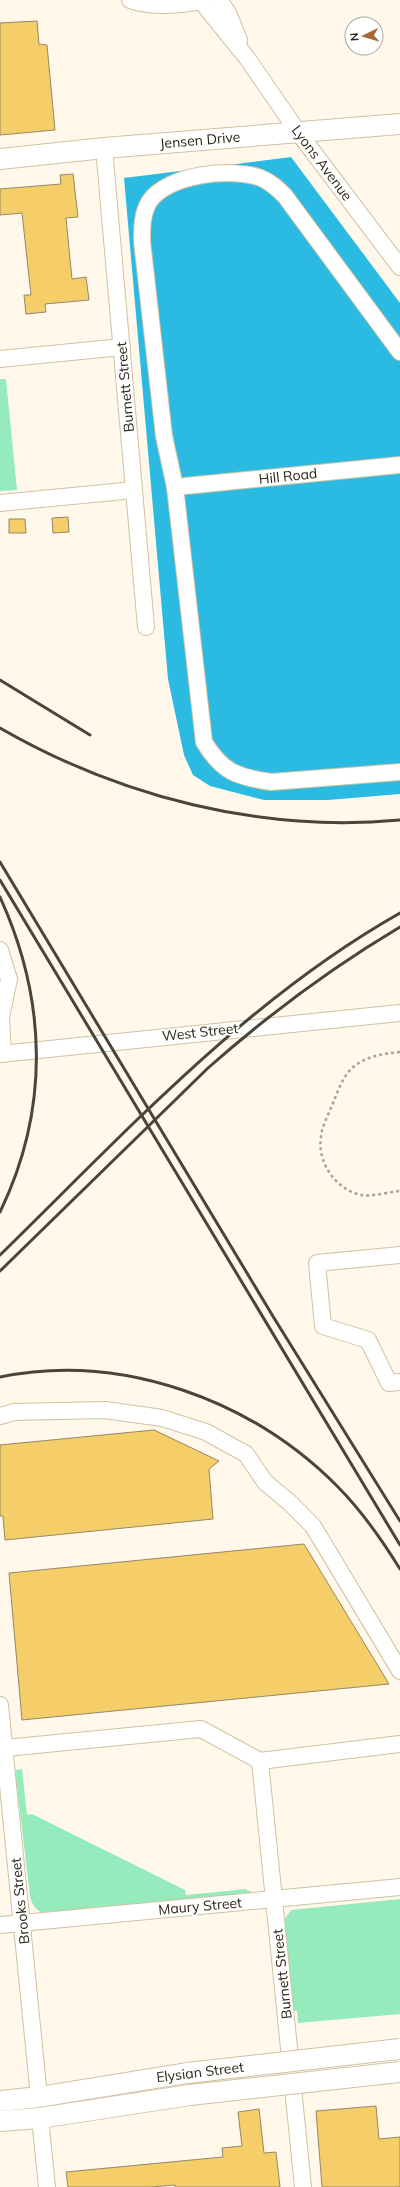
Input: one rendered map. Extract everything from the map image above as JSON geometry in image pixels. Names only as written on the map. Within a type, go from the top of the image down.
[{"type":"main road","name":"Jensen Drive","points":[[0,159],[104,148],[400,124]]},
{"type":"main road","name":"Elysian Street","points":[[0,2101],[38,2097],[187,2073],[400,2049]]},
{"type":"main road","name":"Elysian Street","points":[[0,2121],[40,2118],[190,2095],[400,2072]]},
{"type":"street","points":[[130,0],[143,4],[176,5],[200,0]]},
{"type":"street","name":"Lyons Avenue","points":[[200,0],[247,58],[298,132],[400,267]]},
{"type":"street","name":"Lyons Avenue","points":[[218,0],[228,14],[247,58]]},
{"type":"street","name":"Burnett Street","points":[[104,148],[146,627]]},
{"type":"street","points":[[400,352],[285,196],[274,185],[261,178],[245,174],[204,176],[169,185],[158,192],[149,202],[142,220],[142,241],[164,436],[175,487],[200,721],[204,742],[220,765],[234,773],[252,779],[271,782],[400,772]]},
{"type":"street","points":[[0,359],[122,347]]},
{"type":"street","name":"Hill Road","points":[[175,487],[400,464]]},
{"type":"street","points":[[0,503],[134,490]]},
{"type":"street","points":[[0,950],[9,980],[1,1017],[1,1054]]},
{"type":"street","name":"West Street","points":[[1,1054],[400,1013]]},
{"type":"street","points":[[400,1255],[317,1263],[323,1326],[368,1340],[389,1383],[400,1382]]},
{"type":"street","points":[[0,1416],[14,1412],[105,1410],[162,1418],[206,1432],[246,1454],[265,1482],[290,1503],[313,1526],[400,1671]]},
{"type":"street","name":"Brooks Street","points":[[0,1705],[23,1923],[38,2097]]},
{"type":"street","points":[[3,1743],[201,1729],[260,1760],[400,1744]]},
{"type":"street","name":"Burnett Street","points":[[260,1760],[304,2187]]},
{"type":"street","name":"Maury Street","points":[[0,1925],[400,1887]]},
{"type":"street","points":[[248,2077],[400,2062]]},
{"type":"street","points":[[40,2118],[47,2187]]},
{"type":"path","points":[[400,1052],[370,1057],[353,1067],[341,1084],[322,1130],[320,1139],[322,1158],[330,1175],[344,1188],[361,1195],[400,1191]]},
{"type":"green space","points":[[0,379],[6,379],[17,490],[0,491]]},
{"type":"green space","points":[[22,1769],[27,1815],[32,1814],[185,1890],[186,1895],[247,1889],[247,1891],[251,1891],[252,1895],[44,1914],[35,1907],[30,1896],[15,1770]]},
{"type":"green space","points":[[400,1899],[400,2014],[298,2023],[297,2011],[293,2010],[291,2006],[284,1920],[291,1910]]},
{"type":"water","points":[[291,157],[400,303],[400,794],[328,800],[264,800],[210,786],[193,775],[184,755],[168,679],[124,178]]},
{"type":"building","points":[[37,21],[39,44],[47,45],[55,130],[0,135],[0,23]]},
{"type":"building","points":[[73,174],[78,217],[66,218],[72,279],[86,277],[89,300],[45,304],[46,312],[26,314],[24,295],[31,295],[22,213],[0,215],[0,189],[61,184],[60,175]]},
{"type":"building","points":[[68,517],[69,532],[53,533],[52,518]]},
{"type":"building","points":[[9,519],[25,519],[26,533],[9,533]]},
{"type":"building","points":[[154,1430],[219,1461],[209,1469],[213,1519],[5,1540],[3,1516],[0,1516],[0,1445]]},
{"type":"building","points":[[304,1544],[389,1684],[22,1720],[9,1573]]},
{"type":"building","points":[[376,2106],[379,2139],[400,2137],[400,2187],[322,2187],[316,2111]]},
{"type":"building","points":[[259,2109],[264,2153],[276,2152],[280,2187],[175,2187],[175,2185],[151,2187],[68,2187],[66,2172],[223,2157],[222,2148],[242,2146],[238,2112]]},
{"type":"railway","points":[[0,680],[90,735]]},
{"type":"railway","points":[[0,728],[46,752],[94,773],[143,791],[193,805],[244,815],[296,821],[348,823],[400,820]]},
{"type":"railway","points":[[0,862],[274,1318],[400,1521]]},
{"type":"railway","points":[[0,880],[400,1545]]},
{"type":"railway","points":[[0,897],[16,936],[27,975],[34,1015],[36,1054],[34,1094],[28,1134],[16,1173],[0,1212]]},
{"type":"railway","points":[[0,1255],[141,1116],[239,1027],[290,986],[344,948],[400,913]]},
{"type":"railway","points":[[0,1271],[208,1068],[231,1048],[301,993],[349,959],[400,927]]},
{"type":"railway","points":[[0,1377],[46,1371],[92,1371],[138,1378],[182,1390],[225,1407],[266,1430],[304,1456],[338,1487],[371,1526],[400,1569]]}]
